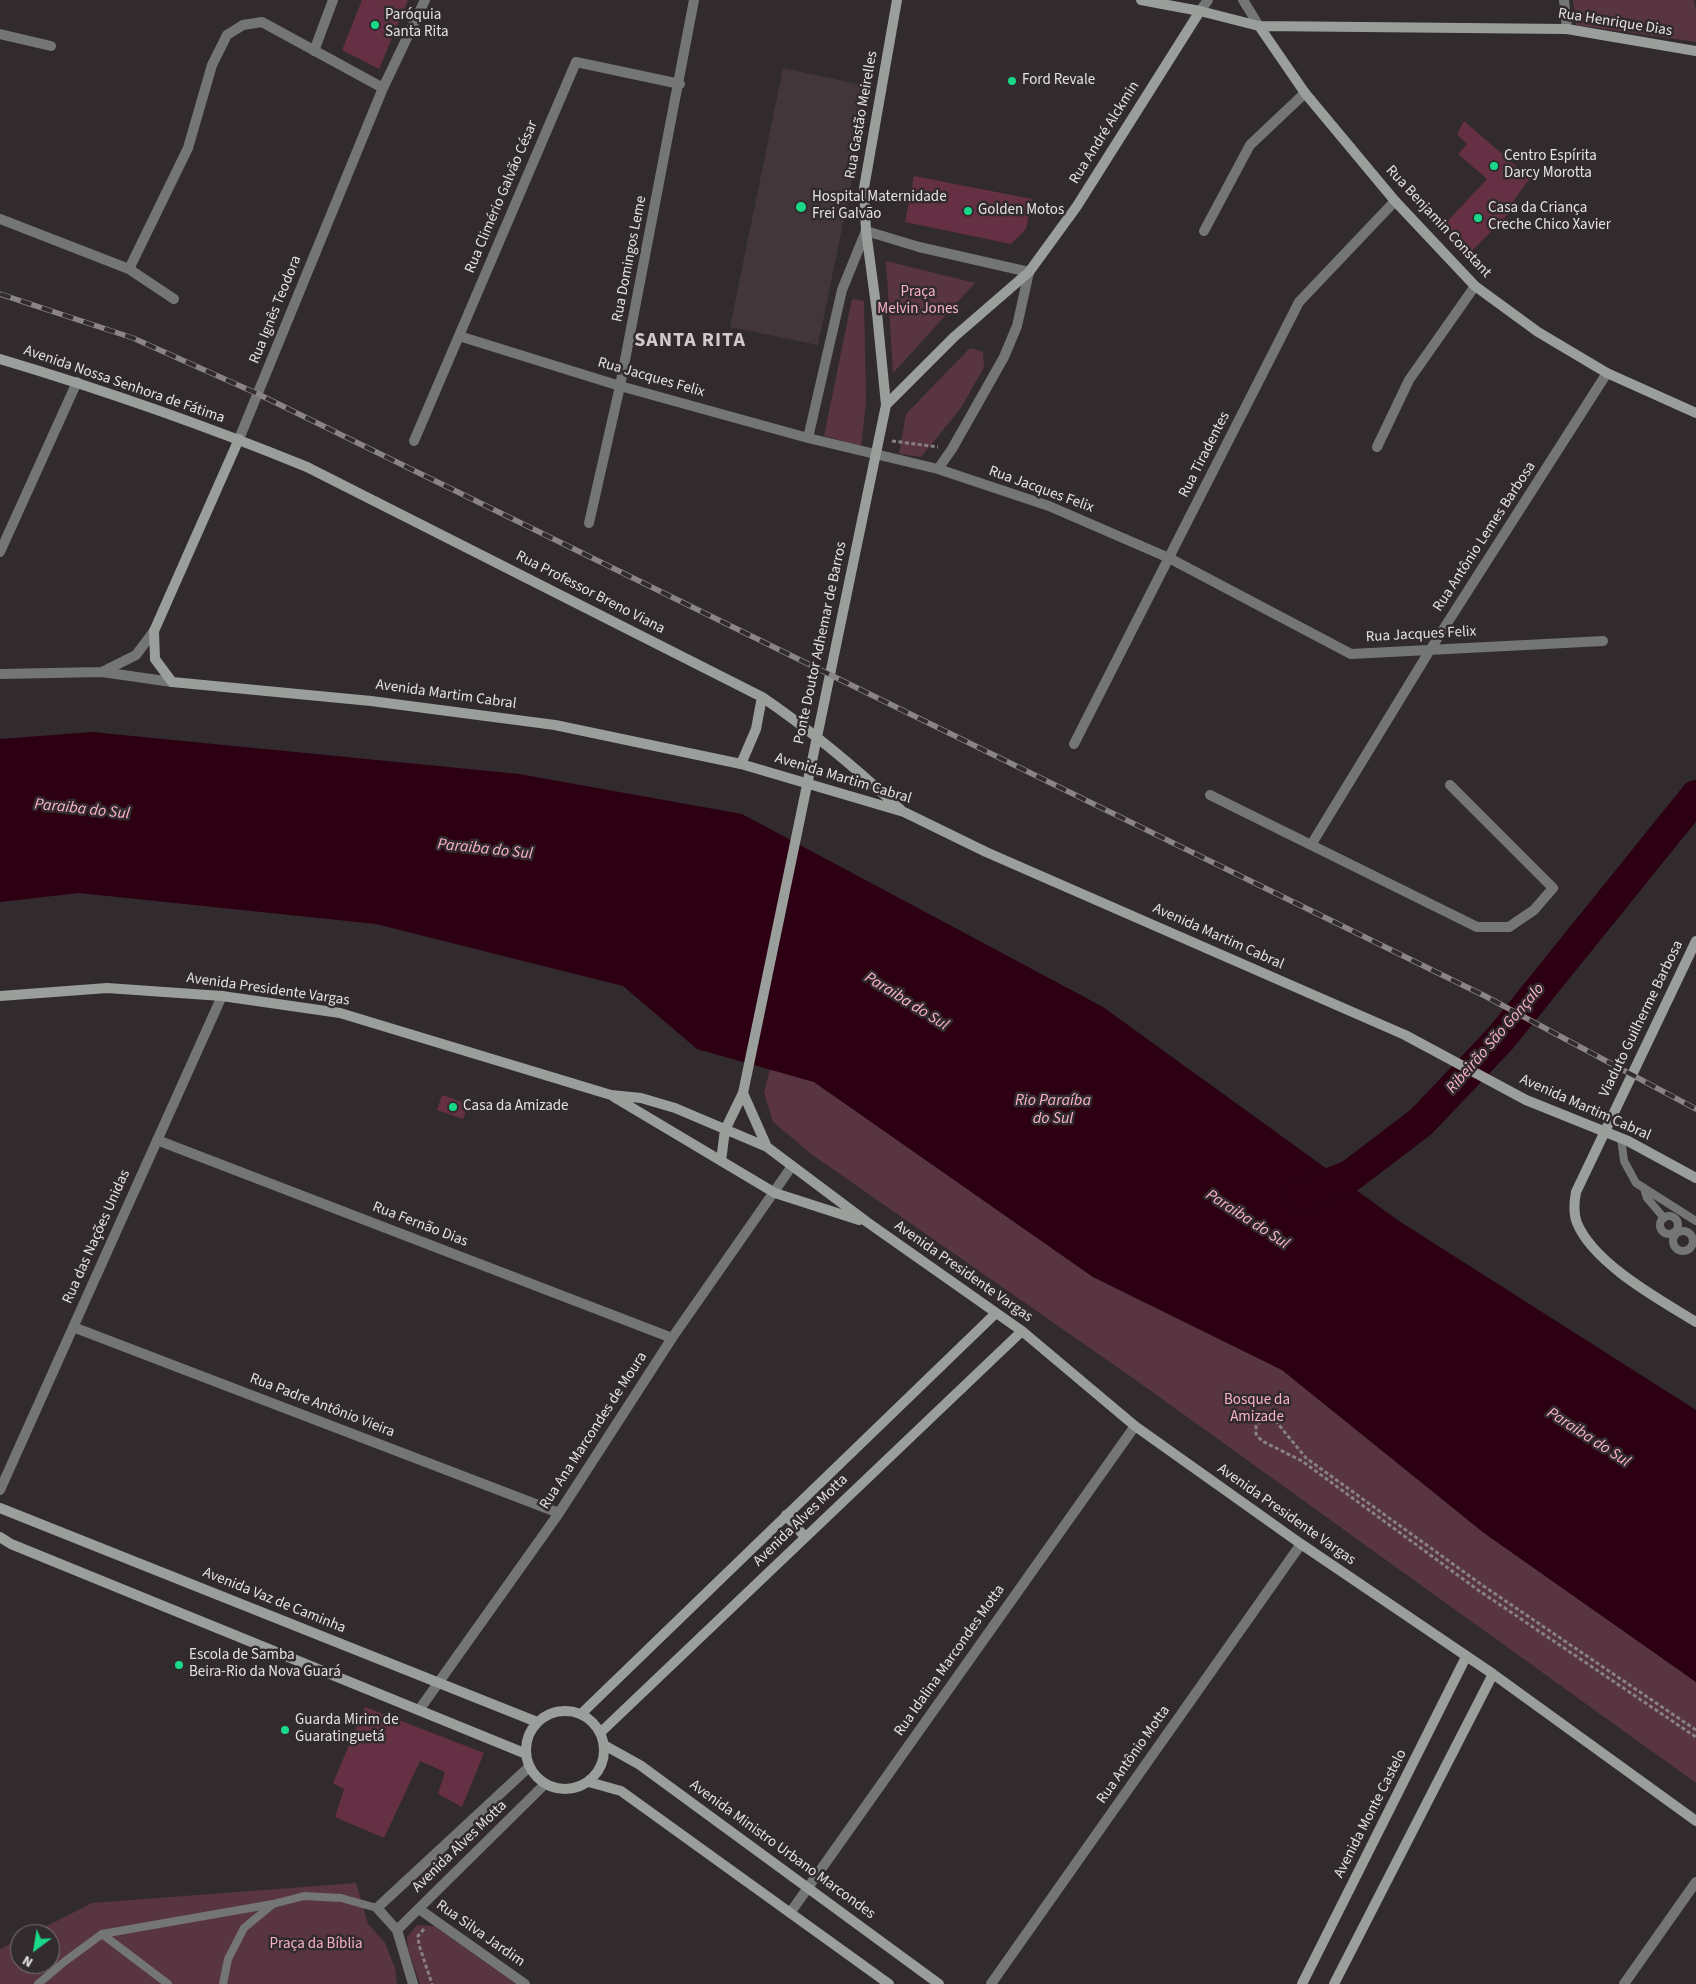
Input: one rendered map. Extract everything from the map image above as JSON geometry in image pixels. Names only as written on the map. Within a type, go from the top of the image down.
[{"type":"street","points":[[314,50],[333,0]]},
{"type":"street","name":"Rua Ignês Teodora","points":[[154,631],[239,439],[383,88],[425,0]]},
{"type":"street","name":"Rua Domingos Leme","points":[[589,523],[620,386],[680,84],[694,0]]},
{"type":"street","name":"Rua Gastão Meirelles","points":[[808,438],[842,290],[866,230],[864,188],[897,0]]},
{"type":"street","name":"Rua Henrique Dias","points":[[1141,0],[1200,11],[1259,26],[1567,28],[1696,51]]},
{"type":"street","name":"Rua André Alckmin","points":[[938,469],[952,449],[1004,357],[1017,326],[1029,272],[1077,206],[1208,0]]},
{"type":"street","name":"Rua Benjamin Constant","points":[[1243,0],[1305,93],[1395,201],[1475,286],[1538,332],[1607,373],[1696,413]]},
{"type":"street","points":[[1564,0],[1567,28]]},
{"type":"street","points":[[130,270],[188,148],[212,65],[227,35],[242,25],[262,22],[383,88]]},
{"type":"street","points":[[0,34],[50,46]]},
{"type":"street","name":"Rua Climério Galvão César","points":[[414,441],[576,62],[680,84]]},
{"type":"street","points":[[1204,231],[1250,146],[1305,93]]},
{"type":"street","name":"Rua Tiradentes","points":[[1074,744],[1300,302],[1395,201]]},
{"type":"street","points":[[0,219],[130,270],[174,299]]},
{"type":"street","points":[[866,230],[919,247],[1029,272]]},
{"type":"street","name":"Ponte Doutor Adhemar de Barros","points":[[721,1161],[725,1130],[743,1094],[886,405],[877,313],[866,230]]},
{"type":"street","points":[[886,405],[954,336],[1029,272]]},
{"type":"street","points":[[1377,447],[1409,380],[1475,286]]},
{"type":"street","name":"Rua Jacques Felix","points":[[459,336],[620,386],[808,438],[938,469],[1049,506],[1169,558],[1351,654],[1603,641]]},
{"type":"street","name":"Avenida Nossa Senhora de Fátima","points":[[0,359],[76,382],[239,439]]},
{"type":"street","name":"Rua Antônio Lemes Barbosa","points":[[1310,845],[1430,650],[1607,373]]},
{"type":"street","points":[[0,552],[76,382]]},
{"type":"street","name":"Rua Professor Breno Viana","points":[[239,439],[307,467],[762,697],[800,723],[846,760],[904,812]]},
{"type":"street","points":[[102,672],[136,656],[154,631]]},
{"type":"street","points":[[154,631],[155,659],[172,682]]},
{"type":"street","name":"Avenida Martim Cabral","points":[[0,674],[102,672],[172,682],[371,701],[556,725],[741,764],[904,812],[986,852],[1405,1035],[1526,1100],[1621,1138],[1696,1178]]},
{"type":"street","points":[[741,764],[756,729],[762,697]]},
{"type":"street","points":[[1210,795],[1477,927],[1509,927],[1534,910],[1553,888],[1450,785]]},
{"type":"street","name":"Viaduto Guilherme Barbosa","points":[[1696,940],[1576,1192],[1574,1206],[1577,1223],[1598,1253],[1640,1288],[1696,1322]]},
{"type":"street","name":"Avenida Presidente Vargas","points":[[0,996],[107,988],[222,996],[340,1013],[611,1095],[641,1098],[675,1108],[767,1147],[867,1222],[1022,1331],[1135,1426],[1301,1544],[1492,1674],[1696,1821]]},
{"type":"street","name":"Rua das Nações Unidas","points":[[0,1490],[222,996]]},
{"type":"street","points":[[743,1094],[767,1147]]},
{"type":"street","name":"Avenida Presidente Vargas","points":[[611,1095],[775,1193],[867,1222]]},
{"type":"street","name":"Rua Fernão Dias","points":[[157,1140],[672,1338]]},
{"type":"street","name":"Rua Ana Marcondes de Moura","points":[[419,1710],[559,1513],[672,1338],[775,1193],[792,1166]]},
{"type":"street","name":"Avenida Alves Motta","points":[[580,1714],[996,1313]]},
{"type":"street","name":"Rua Padre Antônio Vieira","points":[[73,1327],[559,1513]]},
{"type":"street","name":"Avenida Alves Motta","points":[[600,1733],[1022,1331]]},
{"type":"street","name":"Rua Idalina Marcondes Motta","points":[[790,1913],[1135,1426]]},
{"type":"street","name":"Avenida Vaz de Caminha","points":[[0,1508],[537,1722]]},
{"type":"street","points":[[786,1515],[805,1537]]},
{"type":"street","points":[[0,1538],[20,1548],[524,1753]]},
{"type":"street","name":"Rua Antônio Motta","points":[[991,1984],[1301,1544]]},
{"type":"street","name":"Avenida Monte Castelo","points":[[1302,1984],[1466,1657]]},
{"type":"street","points":[[1334,1984],[1492,1674]]},
{"type":"street","points":[[567,1711],[580,1714],[591,1721],[600,1733],[604,1746],[602,1766],[589,1782],[576,1788],[558,1789],[545,1784],[536,1777],[529,1767],[524,1753],[527,1739],[537,1722],[550,1714],[567,1711]]},
{"type":"street","name":"Avenida Ministro Urbano Marcondes","points":[[604,1746],[640,1765],[939,1984]]},
{"type":"street","name":"Avenida Alves Motta","points":[[378,1908],[529,1767]]},
{"type":"street","points":[[589,1782],[621,1791],[889,1984]]},
{"type":"street","name":"Avenida Alves Motta","points":[[397,1930],[545,1784]]},
{"type":"street","points":[[1624,1984],[1696,1882]]},
{"type":"street","points":[[378,1908],[397,1930],[413,1983]]},
{"type":"street","name":"Rua Silva Jardim","points":[[418,1909],[525,1984]]},
{"type":"lane","points":[[1621,1138],[1624,1161],[1636,1182],[1696,1221]]},
{"type":"lane","points":[[1644,1188],[1647,1198],[1664,1218]]},
{"type":"lane","points":[[1664,1218],[1661,1226],[1663,1231],[1671,1234],[1676,1232],[1686,1231],[1691,1236],[1693,1251],[1681,1251],[1675,1248],[1672,1241],[1676,1232],[1678,1223],[1675,1218],[1669,1216],[1664,1218]]},
{"type":"lane","points":[[38,1984],[102,1934],[273,1904],[304,1896],[341,1898],[378,1908]]},
{"type":"lane","points":[[222,1984],[228,1959],[244,1928],[273,1904]]},
{"type":"lane","points":[[102,1934],[168,1984]]},
{"type":"path","points":[[879,440],[952,449]]},
{"type":"path","points":[[1696,1730],[1482,1585],[1306,1458],[1274,1419],[1265,1419],[1256,1425],[1256,1434],[1262,1441],[1302,1461],[1478,1590],[1696,1737]]},
{"type":"path","points":[[430,1929],[424,1929],[418,1936],[419,1945],[433,1983]]},
{"type":"shaded area","name":"Hospital Maternidade Frei Galvão","points":[[783,68],[871,87],[818,345],[730,327]]},
{"type":"green space","points":[[1573,0],[1694,0],[1696,42],[1576,25]]},
{"type":"green space","name":"Praça Melvin Jones","points":[[886,261],[975,283],[893,373]]},
{"type":"green space","name":"Praça Melvin Jones","points":[[852,299],[864,301],[866,402],[861,446],[824,436]]},
{"type":"green space","name":"Praça Melvin Jones","points":[[970,348],[983,352],[984,367],[961,408],[921,457],[899,454],[906,414]]},
{"type":"green space","name":"Bosque da Amizade","points":[[770,1069],[814,1082],[1093,1277],[1282,1370],[1484,1533],[1696,1682],[1696,1783],[1140,1383],[814,1156],[773,1122],[764,1092]]},
{"type":"green space","points":[[356,1883],[368,1924],[385,1943],[395,1968],[397,1984],[0,1984],[0,1949],[10,1944],[10,1974],[60,1974],[60,1924],[51,1924],[92,1903]]},
{"type":"green space","name":"Praça da Bíblia","points":[[417,1925],[434,1926],[516,1984],[420,1984],[408,1949],[407,1937]]},
{"type":"water","name":"Rio Paraíba do Sul","points":[[92,732],[519,774],[742,814],[1103,1007],[1399,1221],[1696,1410],[1696,1682],[1484,1533],[1282,1370],[1093,1277],[814,1082],[697,1049],[623,986],[376,924],[79,893],[0,902],[0,739]]},
{"type":"building","name":"Paróquia Santa Rita","points":[[362,0],[408,0],[379,69],[342,50]]},
{"type":"building","points":[[1464,121],[1530,178],[1509,207],[1512,210],[1471,252],[1443,226],[1487,179],[1458,154],[1467,144],[1457,134]]},
{"type":"building","name":"Golden Motos","points":[[914,176],[1032,199],[1026,229],[1011,244],[905,222]]},
{"type":"building","name":"Casa da Amizade","points":[[442,1095],[468,1104],[463,1119],[437,1110]]},
{"type":"building","points":[[365,1707],[484,1753],[462,1807],[438,1794],[445,1772],[420,1761],[384,1838],[335,1817],[344,1789],[333,1783]]},
{"type":"waterway","name":"Ribeirão São Gonçalo","points":[[1299,1196],[1350,1176],[1421,1122],[1500,1039],[1696,796]]},
{"type":"railway","points":[[0,294],[133,338],[258,394],[1485,996],[1696,1109]]},
{"type":"place","name":"Paróquia Santa Rita","points":[[375,25]]},
{"type":"place","name":"Ford Revale","points":[[1012,81]]},
{"type":"place","name":"Centro Espírita Darcy Morotta","points":[[1494,166]]},
{"type":"place","name":"Hospital Maternidade Frei Galvão","points":[[801,207]]},
{"type":"place","name":"Golden Motos","points":[[968,211]]},
{"type":"place","name":"Casa da Criança Creche Chico Xavier","points":[[1478,218]]},
{"type":"place","name":"Casa da Amizade","points":[[453,1107]]},
{"type":"place","name":"Escola de Samba Beira-Rio da Nova Guará","points":[[179,1665]]},
{"type":"place","name":"Guarda Mirim de Guaratinguetá","points":[[285,1730]]},
{"type":"district","name":"SANTA RITA","points":[[690,342]]},
{"type":"water label","name":"Paraiba do Sul","points":[[82,810]]},
{"type":"water label","name":"Paraiba do Sul","points":[[485,850]]},
{"type":"water label","name":"Paraiba do Sul","points":[[906,1002]]},
{"type":"water label","name":"Paraiba do Sul","points":[[1247,1220]]},
{"type":"water label","name":"Paraiba do Sul","points":[[1588,1438]]}]
